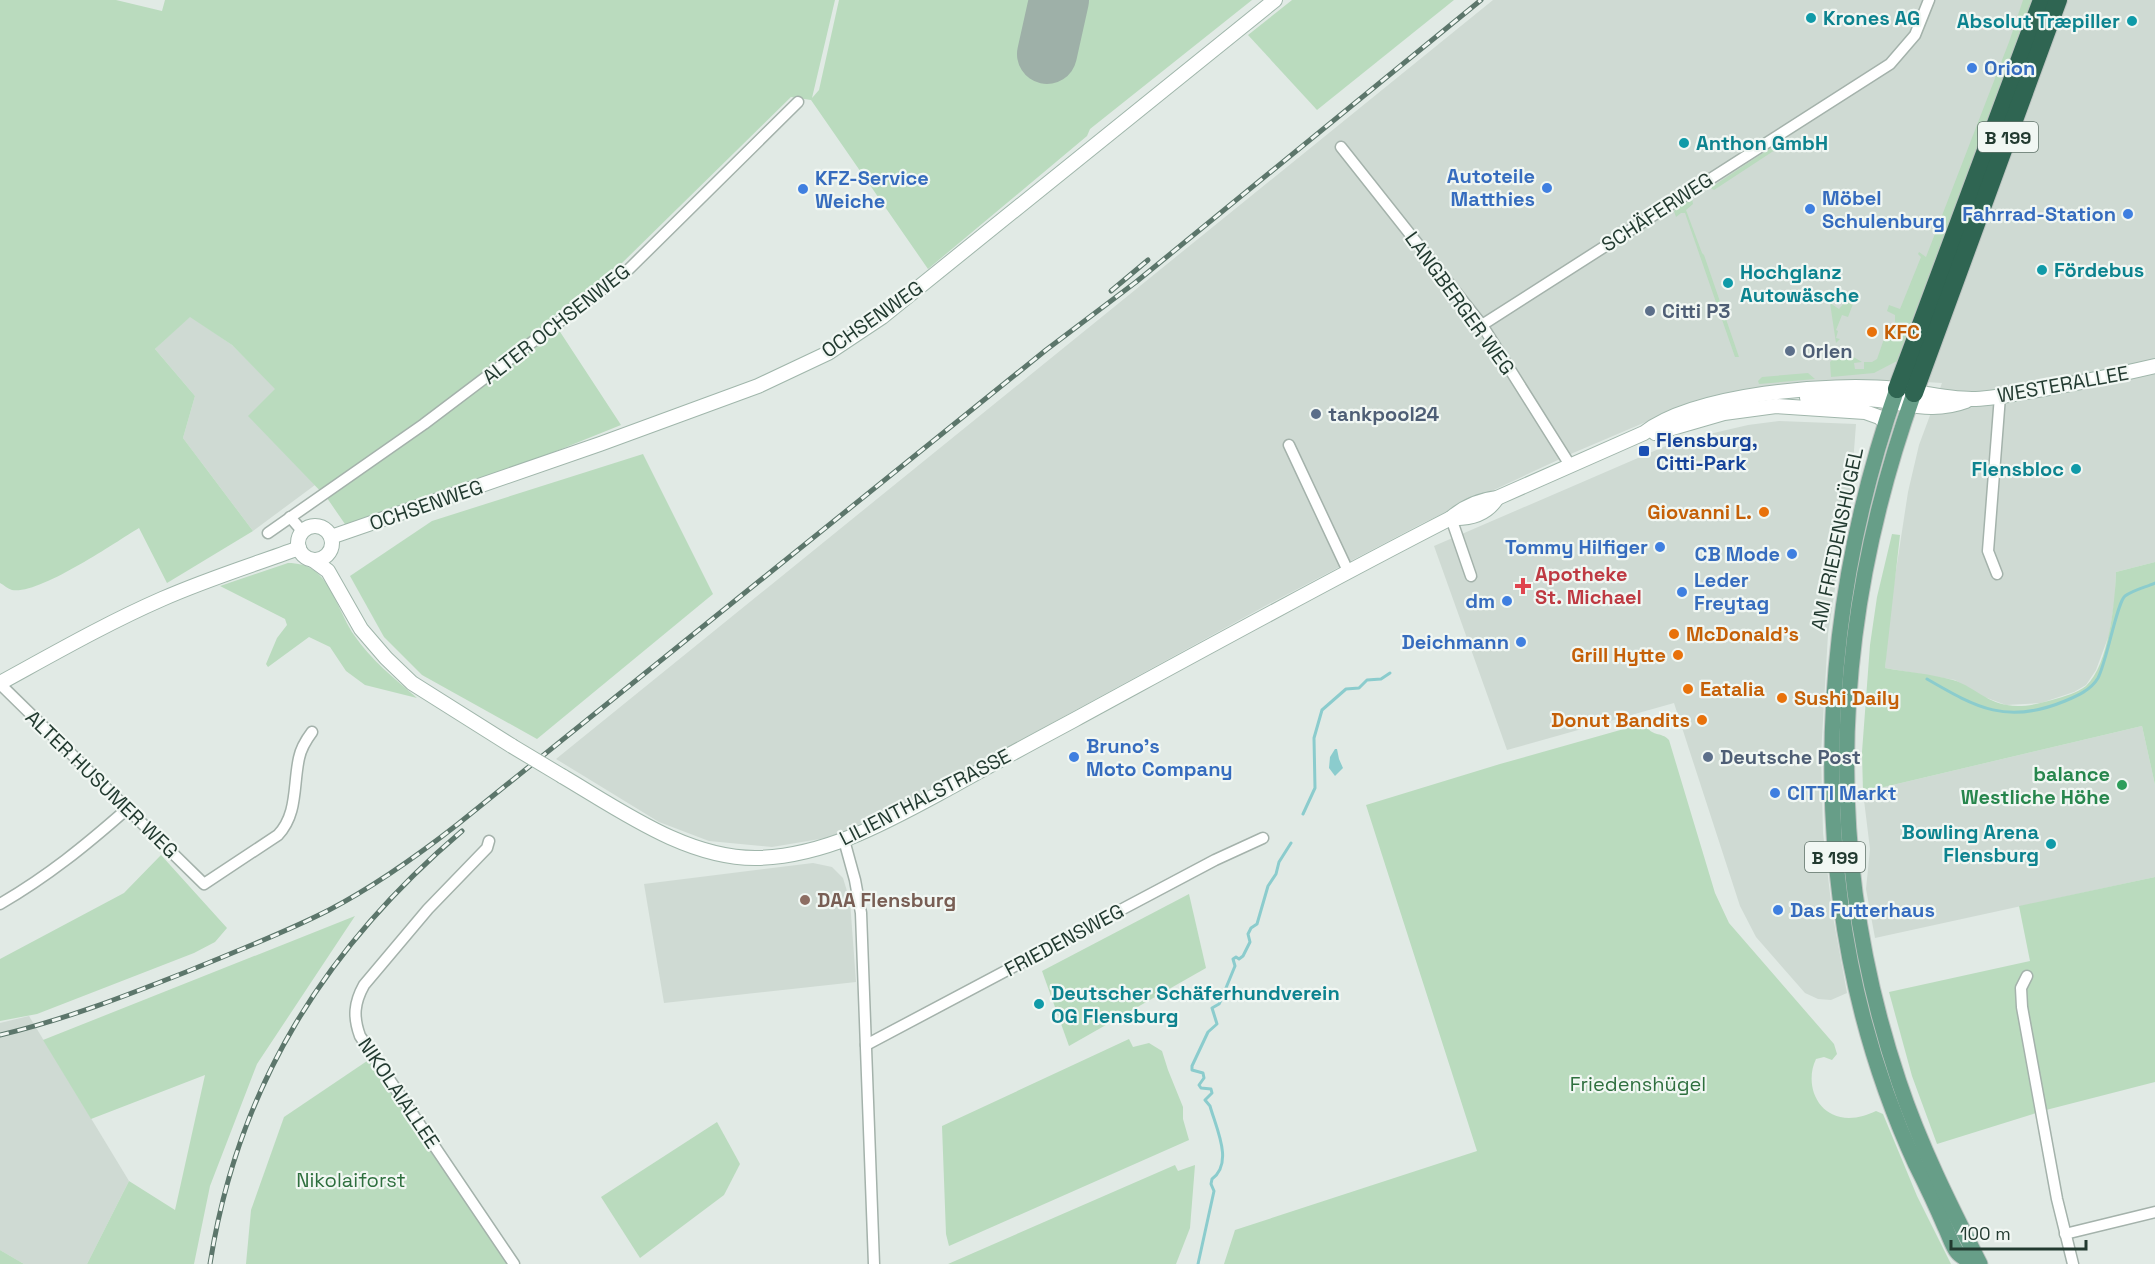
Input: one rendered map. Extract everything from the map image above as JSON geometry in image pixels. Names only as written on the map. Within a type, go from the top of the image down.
[{"type":"highway","name":"AM FRIEDENSHÜGEL","points":[[1903,397],[2042,0]]},
{"type":"highway","name":"AM FRIEDENSHÜGEL","points":[[1903,397],[2058,0]]},
{"type":"main road","name":"AM FRIEDENSHÜGEL","points":[[1903,397],[1886,423],[1864,501],[1839,637],[1831,747],[1831,807],[1835,856],[1842,912],[1873,1052],[1908,1147],[1957,1254],[1978,1264]]},
{"type":"main road","name":"AM FRIEDENSHÜGEL","points":[[1903,397],[1857,618],[1851,670],[1846,753],[1846,807],[1850,858],[1868,968],[1900,1083],[1929,1157],[1978,1264]]},
{"type":"street","name":"OCHSENWEG","points":[[331,537],[716,402],[758,386],[828,353],[882,317],[1275,0]]},
{"type":"street","name":"SCHÄFERWEG","points":[[1482,324],[1890,64],[1915,35],[1929,0]]},
{"type":"street","name":"ALTER OCHSENWEG","points":[[268,533],[424,424],[629,269],[798,102]]},
{"type":"street","name":"LANGBERGER WEG","points":[[1341,147],[1482,324],[1570,465]]},
{"type":"street","name":"WESTERALLEE","points":[[1903,397],[1971,399],[2000,396],[2070,385],[2155,366]]},
{"type":"street","name":"LILIENTHALSTRASSE","points":[[314,560],[324,567],[361,629],[412,683],[512,746],[645,825],[682,843],[722,854],[755,858],[788,855],[844,840],[919,804],[1348,571],[1451,518],[1466,519],[1491,509],[1497,498],[1644,433],[1654,425],[1672,417],[1754,395],[1824,389],[1903,397]]},
{"type":"street","points":[[1997,574],[1988,551],[2000,396]]},
{"type":"street","name":"LILIENTHALSTRASSE","points":[[1776,406],[1789,400],[1811,398],[1903,397]]},
{"type":"street","name":"LILIENTHALSTRASSE","points":[[1644,433],[1656,433],[1724,413],[1776,406],[1865,412],[1879,417],[1886,423]]},
{"type":"street","points":[[1289,446],[1348,571]]},
{"type":"street","points":[[290,517],[303,532]]},
{"type":"street","points":[[1451,518],[1471,576]]},
{"type":"street","points":[[318,527],[328,532],[331,537],[330,551],[323,558],[314,560],[304,556],[299,548],[299,539],[308,528],[318,527]]},
{"type":"street","points":[[0,683],[162,599],[299,548]]},
{"type":"street","name":"LILIENTHALSTRASSE","points":[[330,551],[330,570],[336,586]]},
{"type":"street","name":"ALTER HUSUMER WEG","points":[[0,683],[204,884],[278,835],[286,827],[293,807],[299,756],[312,732]]},
{"type":"street","points":[[0,904],[53,871],[81,850],[127,809]]},
{"type":"street","name":"FRIEDENSWEG","points":[[866,1045],[1215,860],[1263,838]]},
{"type":"street","points":[[844,840],[861,913],[874,1264]]},
{"type":"street","name":"NIKOLAIALLEE","points":[[489,842],[487,848],[428,909],[364,985],[357,997],[354,1010],[355,1024],[360,1036],[514,1264]]},
{"type":"street","points":[[2026,976],[2021,988],[2022,1006],[2065,1234],[2073,1264]]},
{"type":"street","points":[[2065,1234],[2155,1212]]},
{"type":"shaded area","points":[[1493,0],[2155,0],[2155,562],[2116,572],[2115,599],[2109,635],[2096,670],[2086,685],[2074,692],[2041,703],[2006,705],[1979,695],[1955,680],[1885,668],[1889,616],[1908,492],[1919,445],[1942,383],[1892,380],[1751,390],[1674,410],[1573,453],[1423,523],[1267,605],[850,834],[772,847],[709,841],[659,822],[556,759]]},
{"type":"shaded area","points":[[190,316],[232,345],[276,389],[249,416],[315,485],[253,531],[183,438],[195,396],[155,349]]},
{"type":"shaded area","points":[[1779,421],[1856,424],[1852,477],[1828,634],[1821,754],[1823,833],[1832,911],[1847,993],[1831,1000],[1818,999],[1805,993],[1756,937],[1740,906],[1674,703],[1507,750],[1434,546],[1675,442],[1748,425]]},
{"type":"shaded area","points":[[2142,726],[2155,785],[2155,877],[1875,938],[1866,889],[1870,849],[1863,792]]},
{"type":"shaded area","points":[[813,863],[832,867],[843,878],[850,901],[856,982],[664,1003],[644,884]]},
{"type":"shaded area","points":[[29,1016],[129,1181],[87,1264],[24,1264],[0,1250],[0,1023]]},
{"type":"green space","points":[[0,0],[116,0],[162,11],[165,0],[835,0],[812,98],[819,90],[839,0],[1252,0],[1090,129],[1087,136],[928,269],[811,100],[791,97],[622,263],[551,318],[621,425],[499,474],[347,527],[327,498],[248,416],[275,389],[232,345],[190,317],[155,349],[195,396],[183,438],[253,531],[167,583],[139,528],[57,577],[40,585],[12,590],[0,583]]},
{"type":"green space","points":[[1292,0],[1454,0],[1317,110],[1248,35]]},
{"type":"green space","points":[[2023,0],[2033,0],[1897,361],[1874,373],[1831,377],[1830,362],[1839,354],[1850,355],[1862,362],[1854,363],[1855,369],[1864,369],[1864,362],[1877,359],[1885,336],[1895,322],[1895,315],[1887,311],[1889,305],[1900,309],[1921,257],[1919,252],[1926,257]]},
{"type":"green space","points":[[1778,143],[1781,146],[1714,190],[1710,188]]},
{"type":"green space","points":[[1692,198],[1693,204],[1686,210],[1739,357],[1735,357],[1685,213],[1676,217],[1674,211]]},
{"type":"green space","points":[[1849,297],[1853,299],[1853,304],[1848,317],[1842,315],[1836,330],[1838,331],[1836,338],[1840,339],[1836,343],[1830,303],[1839,309]]},
{"type":"green space","points":[[1808,373],[1815,379],[1759,384],[1758,381],[1762,377]]},
{"type":"green space","points":[[643,454],[713,594],[537,739],[422,675],[384,637],[350,576],[432,521]]},
{"type":"green space","points":[[1892,534],[1900,535],[1885,668],[1953,680],[1992,701],[2012,706],[2030,705],[2070,695],[2086,686],[2094,676],[2105,649],[2112,616],[2116,572],[2155,562],[2155,785],[2142,726],[1863,792],[1862,752],[1870,645],[1877,597]]},
{"type":"green space","points":[[288,563],[309,567],[321,577],[360,644],[417,698],[365,685],[346,671],[330,647],[309,637],[268,667],[266,664],[277,638],[287,625],[285,619],[220,586]]},
{"type":"green space","name":"Friedenshügel","points":[[1645,723],[1650,731],[1669,740],[1715,893],[1729,923],[1834,1044],[1837,1054],[1832,1060],[1824,1057],[1816,1059],[1812,1079],[1816,1098],[1821,1106],[1838,1116],[1849,1118],[1876,1111],[1883,1114],[1917,1196],[1951,1264],[1224,1264],[1235,1230],[1477,1151],[1366,805]]},
{"type":"green space","points":[[161,855],[227,928],[215,942],[194,953],[37,1014],[0,1021],[0,959],[124,893]]},
{"type":"green space","points":[[2155,877],[2155,1082],[2046,1110],[1937,1144],[1912,1076],[1889,992],[2030,961],[2019,906]]},
{"type":"green space","points":[[1189,894],[1206,968],[1069,1046],[1042,971]]},
{"type":"green space","points":[[355,916],[257,1064],[210,1186],[194,1264],[87,1264],[129,1181],[175,1210],[205,1075],[91,1119],[43,1040]]},
{"type":"green space","points":[[1129,1039],[1133,1047],[1149,1043],[1162,1051],[1183,1107],[1183,1119],[1189,1140],[949,1246],[946,1234],[942,1126]]},
{"type":"green space","name":"Nikolaiforst","points":[[370,1059],[509,1264],[246,1264],[251,1210],[284,1117]]},
{"type":"green space","points":[[717,1122],[740,1164],[724,1195],[640,1258],[601,1197]]},
{"type":"green space","points":[[1175,1165],[1178,1171],[1195,1165],[1190,1228],[1176,1264],[948,1264]]},
{"type":"green space","points":[[0,1250],[24,1264],[0,1264]]},
{"type":"water","points":[[1337,749],[1343,768],[1335,776],[1329,768],[1330,757]]},
{"type":"waterway","points":[[1927,679],[1962,698],[1993,710],[2026,712],[2065,701],[2088,689],[2098,678],[2125,596],[2155,583]]},
{"type":"waterway","points":[[1303,814],[1315,788],[1314,738],[1322,710],[1346,689],[1359,688],[1367,680],[1381,679],[1390,673]]},
{"type":"waterway","points":[[1198,1264],[1214,1191],[1211,1184],[1212,1179],[1222,1164],[1223,1155],[1210,1106],[1205,1100],[1212,1093],[1211,1089],[1201,1088],[1199,1085],[1204,1078],[1203,1073],[1192,1070],[1192,1066],[1208,1032],[1217,1024],[1212,1008],[1221,1000],[1235,966],[1233,959],[1243,956],[1250,942],[1248,934],[1257,924],[1268,886],[1291,843]]},
{"type":"runway","points":[[1047,54],[1059,0]]},
{"type":"railway","points":[[0,1035],[117,999],[276,935],[346,901],[411,859],[458,824],[1046,350],[1136,282],[1481,0]]},
{"type":"railway","points":[[1111,291],[1148,260]]},
{"type":"railway","points":[[210,1264],[223,1199],[242,1137],[266,1079],[296,1024],[330,972],[369,922],[413,876],[462,831]]},
{"type":"place","name":"Krones AG","points":[[1811,18]]},
{"type":"place","name":"Absolut Træpiller","points":[[2132,21]]},
{"type":"place","name":"Orion","points":[[1972,68]]},
{"type":"place","name":"Anthon GmbH","points":[[1684,143]]},
{"type":"place","name":"Autoteile Matthies","points":[[1547,188]]},
{"type":"place","name":"KFZ-Service Weiche","points":[[803,189]]},
{"type":"place","name":"Möbel Schulenburg","points":[[1810,209]]},
{"type":"place","name":"Fahrrad-Station","points":[[2128,214]]},
{"type":"place","name":"Fördebus","points":[[2042,270]]},
{"type":"place","name":"Hochglanz Autowäsche","points":[[1728,283]]},
{"type":"place","name":"Citti P3","points":[[1650,311]]},
{"type":"place","name":"KFC","points":[[1872,332]]},
{"type":"place","name":"Orlen","points":[[1790,351]]},
{"type":"place","name":"tankpool24","points":[[1316,414]]},
{"type":"place","name":"Flensburg, Citti-Park","points":[[1644,451]]},
{"type":"place","name":"Flensbloc","points":[[2076,469]]},
{"type":"place","name":"Giovanni L.","points":[[1764,512]]},
{"type":"place","name":"Tommy Hilfiger","points":[[1660,547]]},
{"type":"place","name":"CB Mode","points":[[1792,554]]},
{"type":"place","name":"Apotheke St. Michael","points":[[1523,586]]},
{"type":"place","name":"Leder Freytag","points":[[1682,592]]},
{"type":"place","name":"dm","points":[[1507,601]]},
{"type":"place","name":"McDonald's","points":[[1674,634]]},
{"type":"place","name":"Deichmann","points":[[1521,642]]},
{"type":"place","name":"Grill Hytte","points":[[1678,655]]},
{"type":"place","name":"Eatalia","points":[[1688,689]]},
{"type":"place","name":"Sushi Daily","points":[[1782,698]]},
{"type":"place","name":"Donut Bandits","points":[[1702,720]]},
{"type":"place","name":"Bruno's Moto Company","points":[[1074,757]]},
{"type":"place","name":"Deutsche Post","points":[[1708,757]]},
{"type":"place","name":"balance Westliche Höhe","points":[[2122,785]]},
{"type":"place","name":"CITTI Markt","points":[[1775,793]]},
{"type":"place","name":"Bowling Arena Flensburg","points":[[2051,844]]},
{"type":"place","name":"DAA Flensburg","points":[[805,900]]},
{"type":"place","name":"Das Futterhaus","points":[[1778,910]]},
{"type":"place","name":"Deutscher Schäferhundverein OG Flensburg","points":[[1039,1004]]}]
